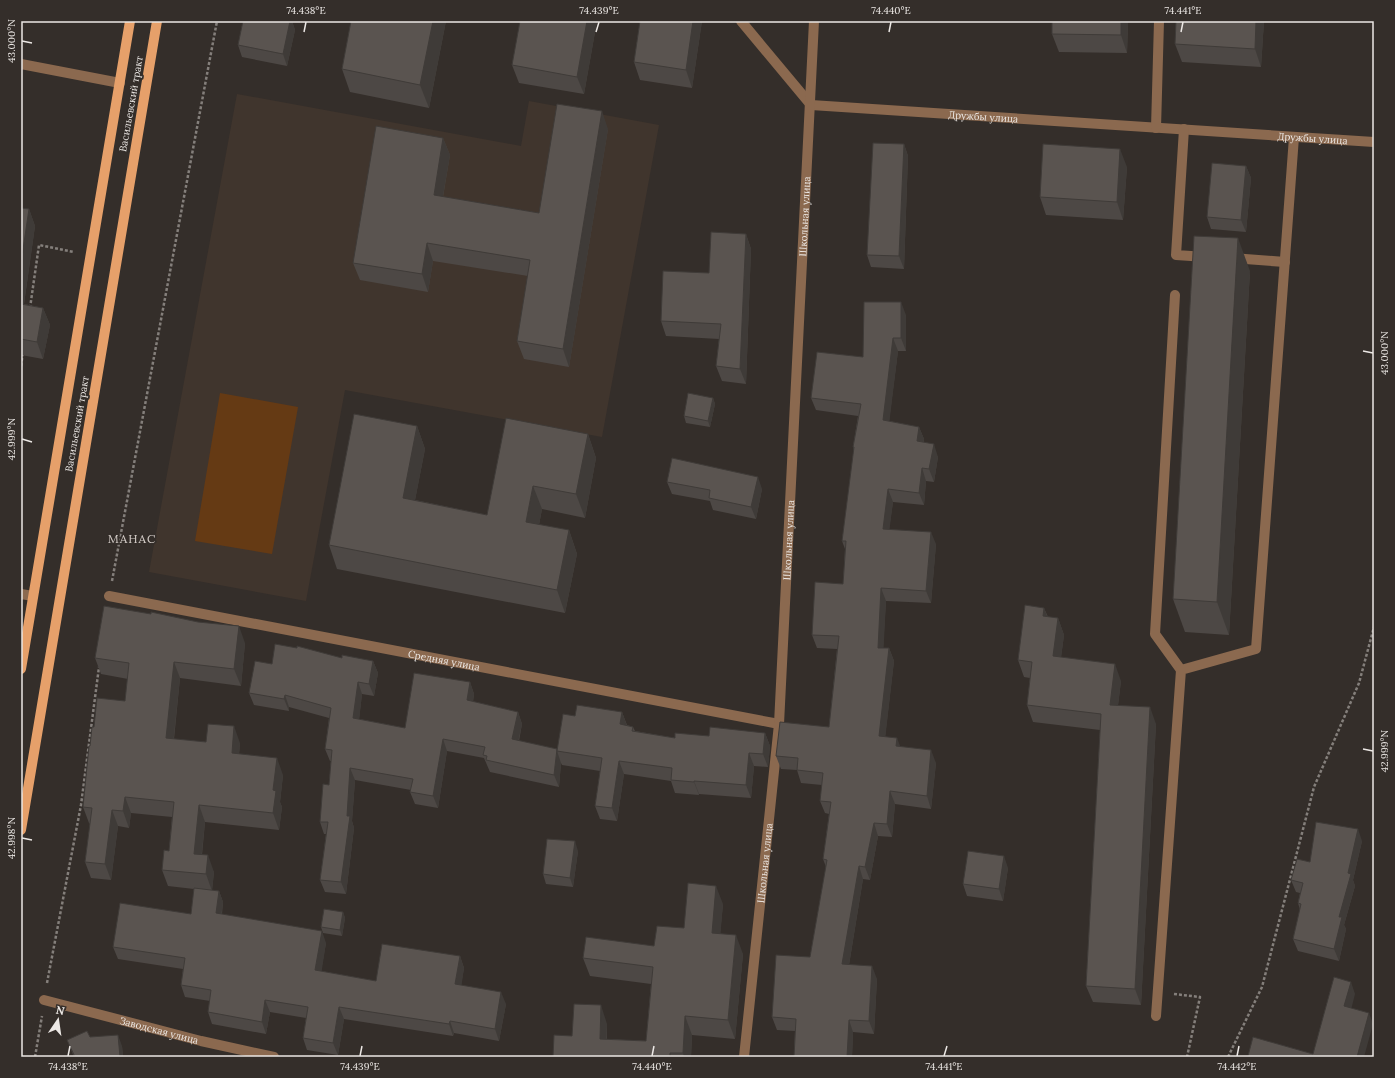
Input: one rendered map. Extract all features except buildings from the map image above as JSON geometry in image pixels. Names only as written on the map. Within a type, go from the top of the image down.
[{"type":"main road","name":"Васильевский тракт","points":[[21,669],[130,21]]},
{"type":"main road","name":"Васильевский тракт","points":[[21,830],[158,21]]},
{"type":"street","points":[[741,21],[811,105]]},
{"type":"street","name":"Школьная улица","points":[[744,1057],[779,724],[814,21]]},
{"type":"street","points":[[1156,128],[1159,21]]},
{"type":"street","points":[[21,64],[120,83]]},
{"type":"street","name":"Дружбы улица","points":[[811,105],[1374,142]]},
{"type":"street","points":[[1184,129],[1176,255],[1285,262]]},
{"type":"street","points":[[1181,670],[1256,649],[1294,137]]},
{"type":"street","points":[[1156,1016],[1181,670],[1155,634],[1175,295]]},
{"type":"street","points":[[21,594],[33,596]]},
{"type":"street","name":"Средняя улица","points":[[109,596],[779,724]]},
{"type":"street","name":"Заводская улица","points":[[44,1000],[201,1041],[274,1057]]},
{"type":"path","points":[[109,596],[217,21]]},
{"type":"path","points":[[29,313],[40,245],[90,255]]},
{"type":"path","points":[[21,366],[23,351]]},
{"type":"path","points":[[1228,1057],[1262,987],[1314,787],[1359,683],[1374,627]]},
{"type":"path","points":[[35,1057],[44,1000],[81,805],[100,666]]},
{"type":"path","points":[[1158,991],[1200,997],[1187,1057]]},
{"type":"shaded area","points":[[237,94],[521,146],[529,101],[659,125],[602,437],[345,390],[306,601],[149,572]]},
{"type":"shaded area","points":[[220,393],[298,407],[272,554],[195,541]]},
{"type":"district","name":"МАНАС","points":[[132,538]]}]
